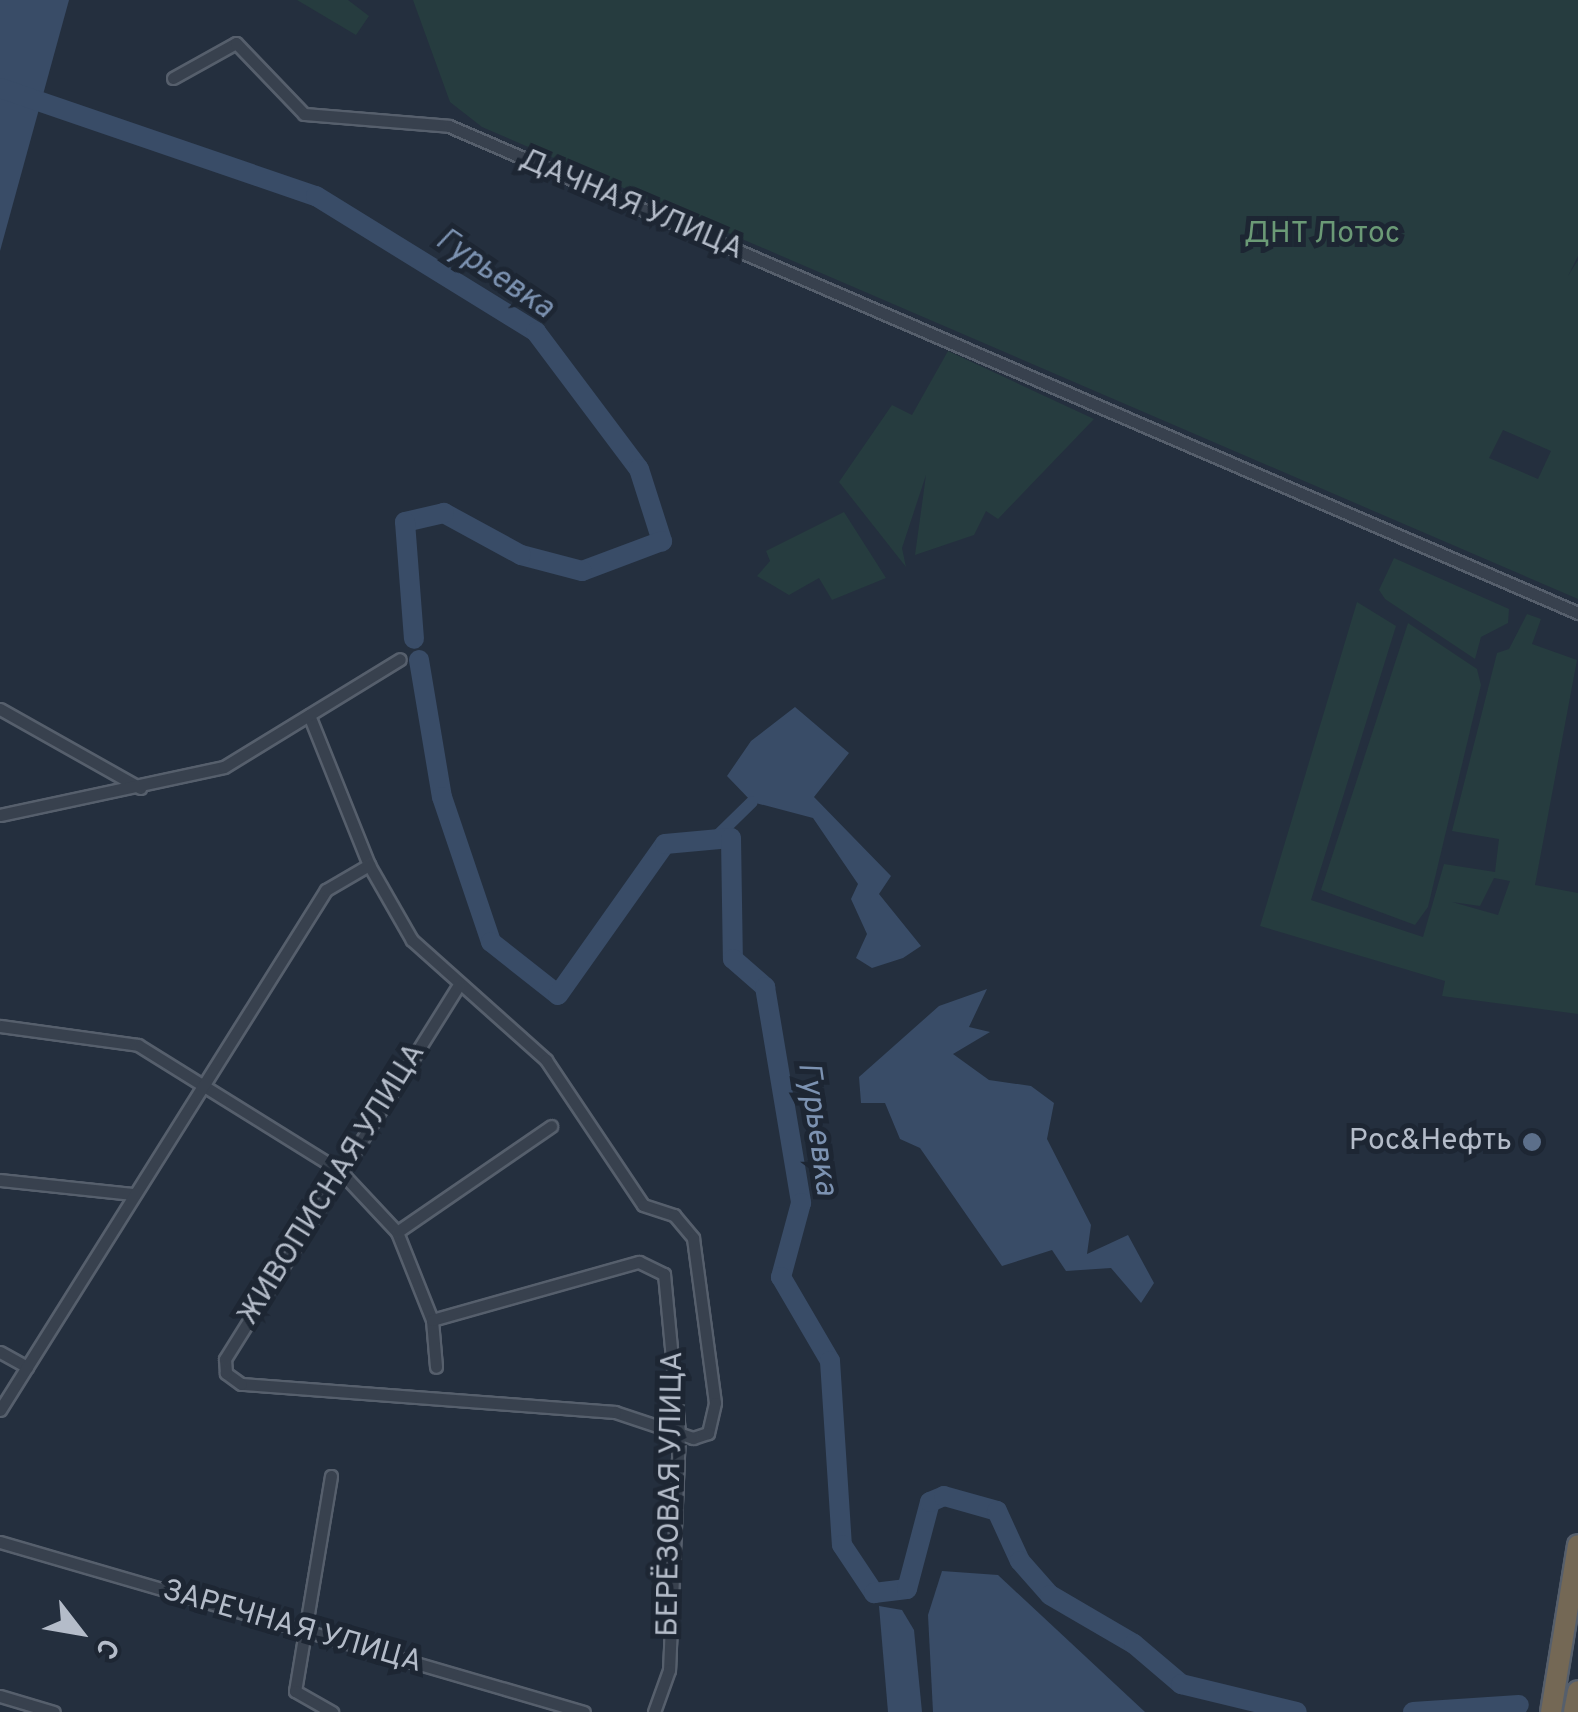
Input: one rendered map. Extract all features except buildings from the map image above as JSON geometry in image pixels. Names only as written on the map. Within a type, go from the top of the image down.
[{"type":"highway","points":[[1552,1707],[1578,1545]]},
{"type":"street","name":"ДАЧНАЯ УЛИЦА","points":[[173,78],[236,43],[304,114],[450,126],[1106,414],[1578,613]]},
{"type":"street","points":[[0,815],[224,767],[400,659]]},
{"type":"street","points":[[0,709],[140,788]]},
{"type":"street","points":[[309,715],[370,865],[412,940],[546,1060],[633,1192],[674,1215],[693,1238],[700,1267],[716,1416],[701,1437],[679,1433]]},
{"type":"street","points":[[0,1410],[326,890],[370,865]]},
{"type":"street","name":"ЖИВОПИСНАЯ УЛИЦА","points":[[459,985],[338,1170],[226,1359],[241,1384],[614,1412],[679,1433]]},
{"type":"street","points":[[0,1026],[138,1044],[338,1170],[398,1232],[432,1320],[436,1368]]},
{"type":"street","points":[[398,1232],[551,1126]]},
{"type":"street","points":[[0,1180],[134,1194]]},
{"type":"street","name":"БЕРЁЗОВАЯ УЛИЦА","points":[[432,1320],[639,1262],[664,1274],[679,1433],[669,1670],[654,1712]]},
{"type":"street","points":[[0,1352],[26,1368]]},
{"type":"street","points":[[331,1476],[297,1700],[332,1712]]},
{"type":"street","name":"ЗАРЕЧНАЯ УЛИЦА","points":[[0,1542],[584,1712]]},
{"type":"street","points":[[0,1696],[54,1712]]},
{"type":"green space","points":[[297,0],[348,0],[369,16],[356,35]]},
{"type":"green space","name":"ДНТ Лотос","points":[[413,0],[1578,0],[1578,256],[1568,276],[1578,260],[1578,599],[482,127],[450,102]],"holes":[[[1503,430],[1551,451],[1538,479],[1489,458]]]},
{"type":"green space","points":[[948,351],[1094,419],[998,519],[986,511],[974,535],[915,555],[926,475],[902,548],[906,567],[839,482],[892,405],[912,415]]},
{"type":"green space","points":[[844,512],[886,578],[832,600],[819,578],[789,595],[757,576],[770,561],[766,551]]},
{"type":"green space","points":[[1394,558],[1509,609],[1508,623],[1481,637],[1475,659],[1385,599],[1379,590]]},
{"type":"green space","points":[[1357,602],[1396,626],[1311,900],[1423,937],[1444,864],[1495,872],[1499,839],[1452,831],[1497,653],[1509,649],[1527,614],[1541,619],[1532,644],[1577,660],[1535,885],[1578,893],[1578,1014],[1442,996],[1445,981],[1260,926]],"holes":[[[1494,878],[1510,881],[1498,915],[1452,902],[1480,906]]]},
{"type":"green space","points":[[1408,623],[1477,669],[1481,685],[1428,907],[1415,925],[1321,890]]},
{"type":"water","points":[[0,0],[69,0],[0,251]]},
{"type":"water","points":[[795,707],[849,753],[814,797],[891,876],[879,894],[921,946],[903,958],[872,968],[856,958],[867,934],[851,899],[858,884],[813,818],[752,802],[727,776],[751,741]]},
{"type":"water","points":[[987,989],[969,1027],[990,1032],[953,1054],[989,1080],[1031,1086],[1054,1103],[1047,1139],[1091,1225],[1087,1254],[1128,1235],[1154,1283],[1141,1303],[1111,1268],[1066,1271],[1052,1250],[1002,1266],[920,1148],[900,1139],[885,1103],[861,1103],[859,1077],[939,1006]]},
{"type":"water","points":[[942,1571],[998,1575],[1145,1712],[933,1712],[928,1615]]},
{"type":"water","points":[[879,1606],[902,1610],[914,1630],[922,1712],[888,1712]]},
{"type":"waterway","name":"Гурьевка","points":[[0,88],[316,196],[536,332],[639,469],[662,541],[582,571],[521,555],[444,513],[405,522],[414,639]]},
{"type":"waterway","name":"Гурьевка","points":[[419,660],[442,797],[491,942],[558,995],[665,844],[731,838],[733,959],[765,987],[801,1203],[781,1277],[830,1361],[842,1545],[874,1593],[907,1589],[930,1502],[944,1496],[997,1511],[1020,1561],[1050,1595],[1134,1644],[1181,1684],[1297,1712]]},
{"type":"waterway","points":[[713,840],[752,802]]},
{"type":"waterway","name":"Гурьевка","points":[[1413,1712],[1519,1705]]},
{"type":"place","name":"Рос&Нефть","points":[[1532,1142]]}]
